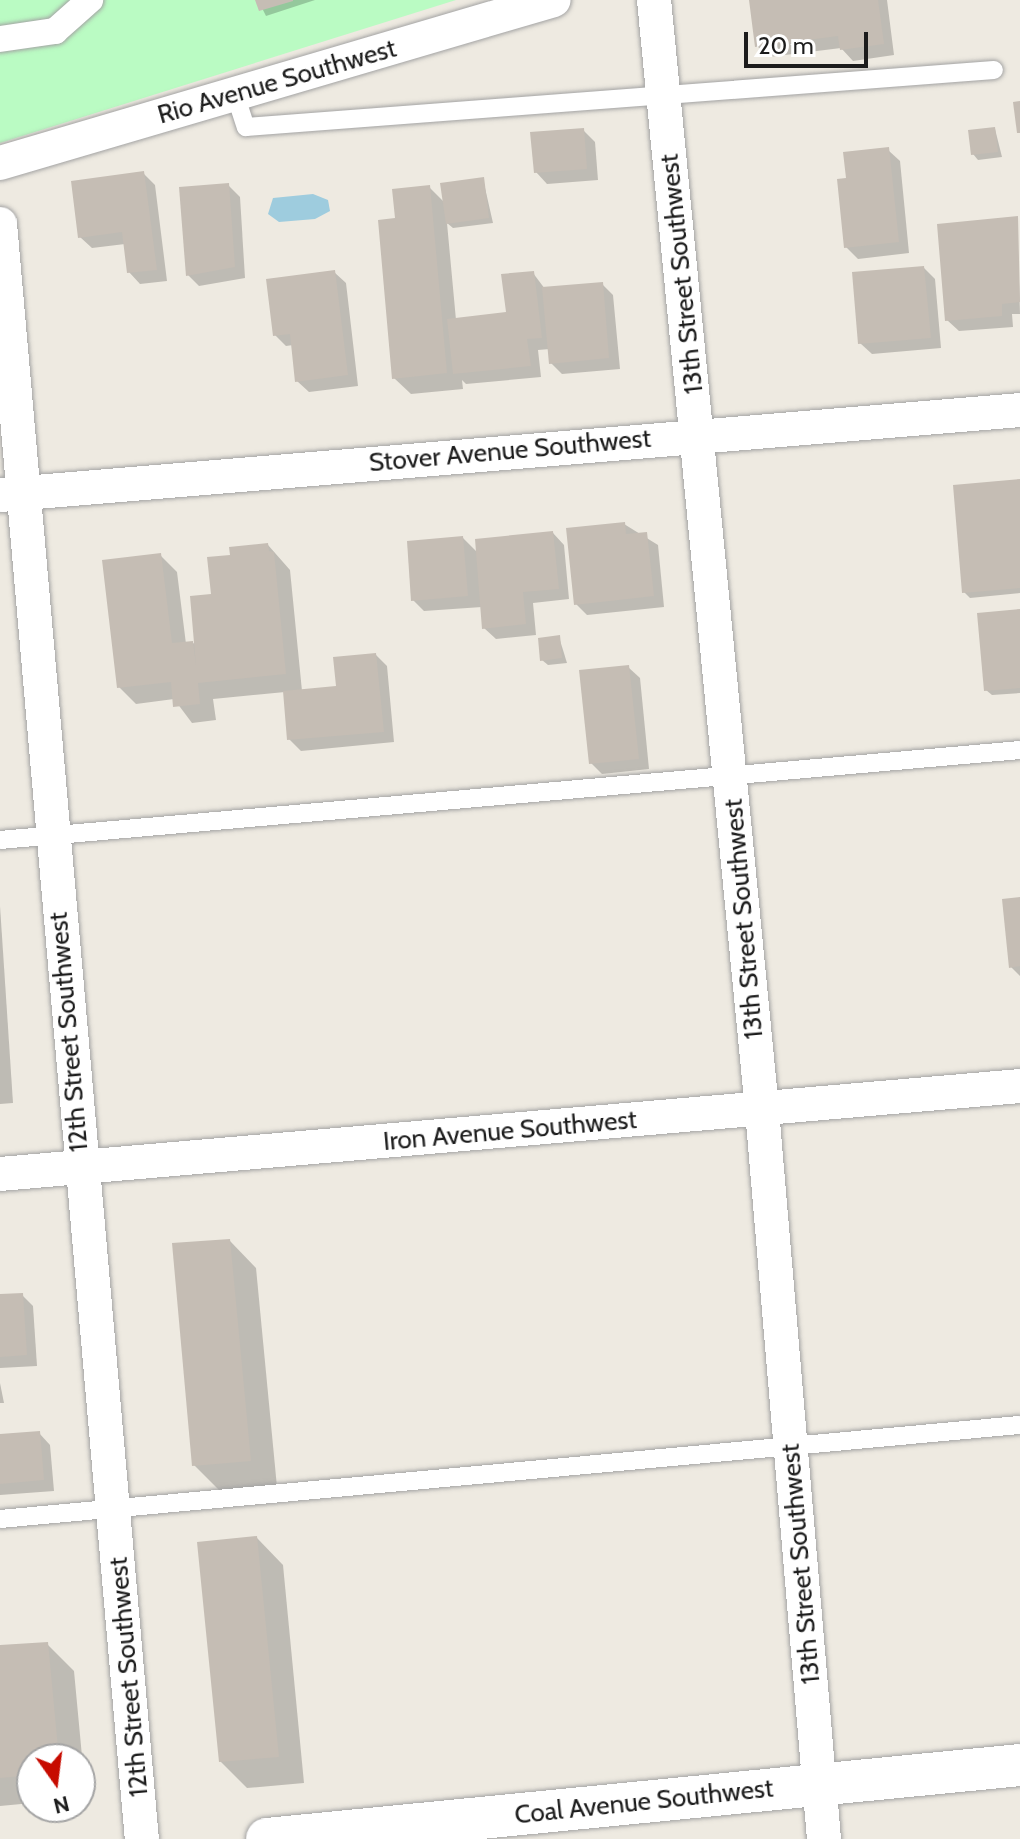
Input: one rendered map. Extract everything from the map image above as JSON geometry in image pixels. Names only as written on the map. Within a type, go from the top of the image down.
[{"type":"street","points":[[0,39],[55,31],[90,0]]},
{"type":"street","name":"Rio Avenue Southwest","points":[[0,163],[554,0]]},
{"type":"street","name":"13th Street Southwest","points":[[654,0],[762,1110],[824,1839]]},
{"type":"street","name":"12th Street Southwest","points":[[0,224],[13,494],[53,835],[142,1839]]},
{"type":"street","name":"Stover Avenue Southwest","points":[[13,494],[1020,410]]},
{"type":"street","name":"Iron Avenue Southwest","points":[[0,1174],[1020,1086]]},
{"type":"street","name":"Coal Avenue Southwest","points":[[267,1839],[1020,1765]]},
{"type":"lane","points":[[235,94],[246,127],[994,70]]},
{"type":"lane","points":[[0,840],[730,772],[1020,750]]},
{"type":"lane","points":[[0,1519],[1020,1425]]},
{"type":"green space","points":[[0,0],[456,0],[0,143]]},
{"type":"water","points":[[313,194],[328,200],[330,211],[315,219],[279,222],[268,214],[273,198]]},
{"type":"building","points":[[255,0],[293,0],[293,1],[259,11]]},
{"type":"building","points":[[749,0],[878,0],[884,44],[840,50],[838,36],[755,47]]},
{"type":"building","points":[[1020,101],[1020,133],[1017,133],[1013,102]]},
{"type":"building","points":[[995,127],[998,152],[971,155],[968,130]]},
{"type":"building","points":[[584,128],[587,169],[534,173],[530,132]]},
{"type":"building","points":[[889,147],[899,242],[844,248],[837,179],[846,178],[843,152]]},
{"type":"building","points":[[144,171],[157,270],[127,273],[122,232],[78,238],[71,181]]},
{"type":"building","points":[[484,177],[489,218],[446,224],[440,183]]},
{"type":"building","points":[[229,183],[235,267],[186,276],[179,187]]},
{"type":"building","points":[[430,185],[447,373],[392,379],[378,220],[395,218],[392,189]]},
{"type":"building","points":[[1018,216],[1020,302],[1002,304],[1002,316],[945,321],[937,224]]},
{"type":"building","points":[[924,266],[931,338],[858,344],[852,272]]},
{"type":"building","points":[[335,270],[348,375],[295,382],[290,334],[273,336],[266,279]]},
{"type":"building","points":[[534,271],[542,338],[527,339],[531,366],[453,374],[447,319],[506,312],[501,274]]},
{"type":"building","points":[[603,282],[609,358],[549,364],[542,287]]},
{"type":"building","points":[[1020,479],[1020,588],[962,593],[953,485]]},
{"type":"building","points":[[625,522],[626,534],[647,532],[654,596],[574,605],[566,528]]},
{"type":"building","points":[[553,531],[559,589],[523,592],[526,624],[482,629],[475,539]]},
{"type":"building","points":[[463,536],[468,596],[411,601],[407,541]]},
{"type":"building","points":[[268,543],[269,551],[274,552],[286,674],[198,683],[200,704],[173,707],[171,682],[117,688],[102,560],[161,553],[172,643],[193,641],[196,666],[190,596],[211,594],[207,557],[230,555],[229,547]]},
{"type":"building","points":[[1020,609],[1020,688],[984,691],[977,613]]},
{"type":"building","points":[[560,635],[562,658],[540,661],[538,638]]},
{"type":"building","points":[[376,653],[384,732],[287,740],[283,691],[336,686],[333,657]]},
{"type":"building","points":[[629,665],[639,759],[589,764],[579,670]]},
{"type":"building","points":[[1020,897],[1020,966],[1009,968],[1002,899]]},
{"type":"building","points":[[230,1239],[251,1461],[192,1466],[172,1243]]},
{"type":"building","points":[[23,1293],[27,1355],[0,1357],[0,1294]]},
{"type":"building","points":[[40,1431],[44,1480],[0,1484],[0,1434]]},
{"type":"building","points":[[257,1536],[279,1757],[219,1762],[197,1542]]},
{"type":"building","points":[[48,1642],[57,1743],[16,1743],[16,1776],[0,1778],[0,1645]]}]
